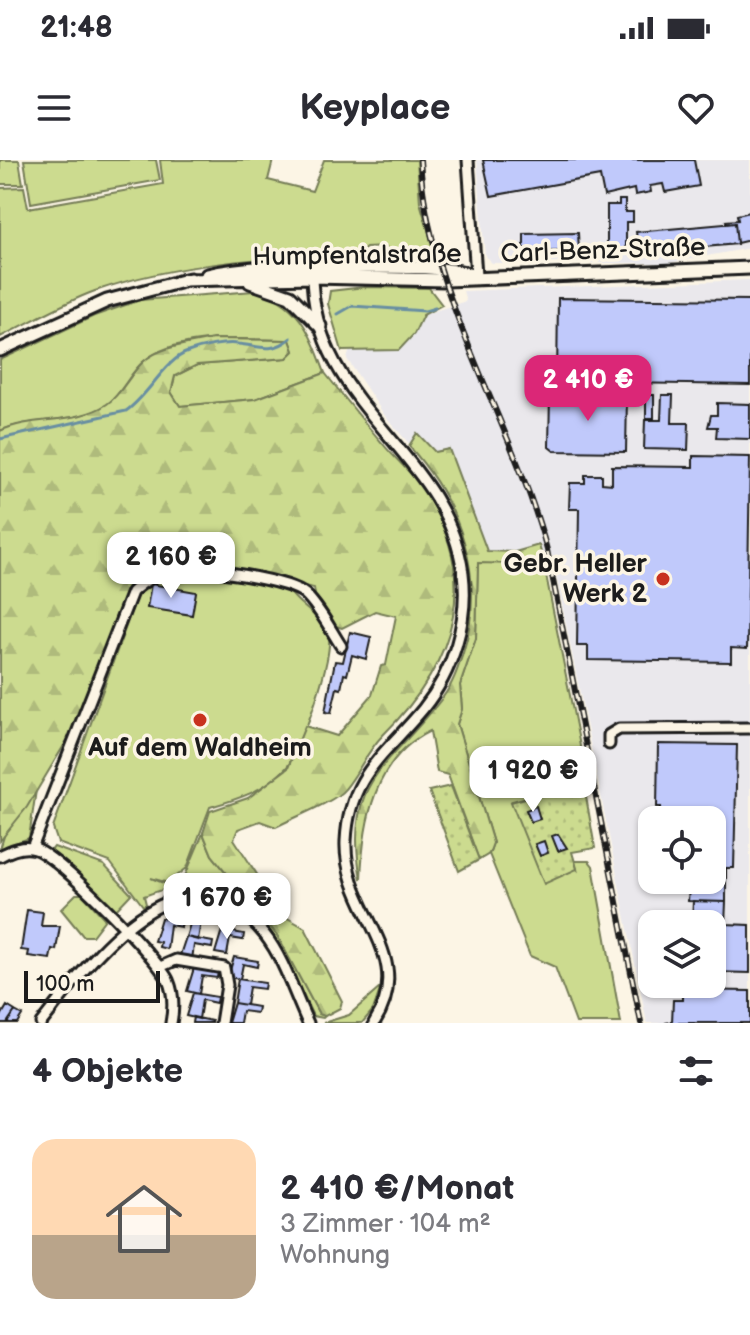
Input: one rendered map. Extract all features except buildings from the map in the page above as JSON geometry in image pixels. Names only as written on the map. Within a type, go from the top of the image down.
[{"type":"street","points":[[468,160],[476,276]]},
{"type":"street","name":"Carl-Benz-Straße","points":[[732,268],[750,259]]},
{"type":"street","name":"Carl-Benz-Straße","points":[[476,276],[616,276],[750,268]]},
{"type":"street","name":"Humpfentalstraße","points":[[0,350],[107,301],[235,270],[446,280],[476,276]]},
{"type":"street","points":[[312,272],[320,326]]},
{"type":"street","name":"Humpfentalstraße","points":[[184,280],[312,272]]},
{"type":"street","points":[[230,279],[275,289],[304,306],[320,326],[357,401],[422,474],[441,503],[455,536],[463,574],[460,631],[449,667],[430,700],[368,769],[348,817],[346,846],[351,881],[382,944],[389,970],[386,1002],[374,1023]]},
{"type":"street","points":[[32,848],[132,592],[143,581],[172,569],[188,568],[280,584],[304,592],[341,646]]},
{"type":"street","points":[[609,744],[609,735],[619,729],[750,728]]},
{"type":"street","points":[[0,856],[16,848],[32,848],[60,864],[160,967],[173,995],[171,1023]]},
{"type":"street","points":[[41,1023],[122,928],[150,909],[179,899],[212,899],[242,912],[267,936],[308,1023]]},
{"type":"street","points":[[160,967],[176,960],[224,968],[227,985],[221,1023]]},
{"type":"shaded area","points":[[477,160],[750,160],[750,248],[669,263],[492,263],[485,256]]},
{"type":"shaded area","points":[[750,280],[750,1023],[647,1023],[642,998],[726,998],[726,910],[638,910],[638,979],[552,555],[523,562],[480,558],[431,469],[385,416],[347,359],[351,346],[422,315],[466,301],[463,291]]},
{"type":"green space","points":[[0,160],[19,160],[23,184],[0,184]]},
{"type":"green space","points":[[24,160],[156,160],[160,180],[31,203]]},
{"type":"green space","points":[[160,160],[273,160],[268,180],[312,191],[324,160],[417,160],[420,202],[436,257],[392,255],[386,247],[366,248],[357,255],[290,257],[191,267],[95,291],[0,337],[0,188],[24,187],[28,208],[163,184]]},
{"type":"green space","points":[[365,287],[429,288],[442,305],[423,315],[414,334],[399,350],[342,351],[328,304],[330,291]]},
{"type":"green space","points":[[254,291],[282,302],[293,311],[308,333],[325,373],[255,399],[180,406],[171,392],[175,376],[197,365],[287,358],[294,351],[290,340],[235,339],[176,345],[144,361],[113,399],[96,411],[26,423],[0,431],[0,360],[94,316],[140,300]]},
{"type":"green space","points":[[213,339],[290,340],[294,351],[287,358],[197,365],[175,376],[171,392],[180,406],[255,399],[325,373],[420,485],[440,519],[451,552],[455,585],[453,617],[444,648],[429,678],[408,707],[377,741],[340,794],[276,827],[260,821],[238,829],[234,839],[284,916],[305,928],[342,1001],[340,1008],[325,1016],[319,1014],[277,935],[212,855],[203,833],[210,811],[248,798],[288,768],[305,726],[337,736],[372,695],[381,666],[386,665],[396,616],[375,611],[342,628],[329,623],[321,613],[314,588],[223,570],[223,561],[197,556],[172,556],[149,565],[130,584],[93,689],[69,737],[27,807],[0,841],[0,431],[26,423],[95,411],[112,400],[138,367],[158,352]]},
{"type":"green space","points":[[417,433],[435,452],[449,449],[487,551],[515,552],[539,545],[543,560],[522,564],[478,563],[476,638],[460,685],[462,709],[457,724],[493,843],[489,854],[479,860],[448,775],[437,772],[430,731],[411,743],[396,758],[375,794],[365,836],[361,879],[358,817],[365,795],[389,758],[447,692],[463,653],[470,625],[470,569],[464,542],[442,492],[409,446]]},
{"type":"green space","points":[[543,560],[580,746],[579,757],[565,759],[554,790],[512,801],[577,869],[575,861],[589,861],[593,866],[621,1023],[576,1023],[555,967],[530,956],[489,854],[493,843],[457,724],[462,709],[460,685],[476,638],[478,562],[522,564]]},
{"type":"green space","name":"Auf dem Waldheim","points":[[189,572],[288,589],[324,626],[329,644],[315,702],[300,743],[286,768],[260,788],[210,807],[187,868],[168,883],[151,878],[168,885],[183,881],[203,833],[212,855],[277,935],[319,1014],[325,1016],[323,1018],[313,1016],[286,960],[265,927],[235,901],[215,893],[216,886],[188,885],[162,890],[144,896],[146,904],[143,906],[110,862],[58,843],[53,828],[139,590],[164,575]]},
{"type":"green space","points":[[579,757],[595,848],[572,852],[577,869],[544,884],[511,802],[554,790],[565,759]]},
{"type":"green space","points":[[451,786],[479,860],[459,871],[429,791]]},
{"type":"green space","points":[[36,790],[29,838],[0,849],[6,830]]},
{"type":"green space","points":[[54,847],[104,865],[131,894],[114,912],[51,851]]},
{"type":"green space","points":[[76,894],[82,894],[105,919],[92,936],[83,936],[61,909]]},
{"type":"green space","points":[[381,987],[373,1010],[362,1023],[323,1023],[349,1015]]},
{"type":"waterway","points":[[338,314],[352,306],[425,311],[435,308]]},
{"type":"waterway","points":[[0,439],[126,411],[172,362],[188,352],[226,344],[266,348],[278,346],[291,338]]},
{"type":"railway","points":[[420,160],[426,211],[438,261],[454,310],[514,453],[547,550],[641,1023]]},
{"type":"place","name":"Gebr. Heller Werk 2","points":[[663,579]]},
{"type":"place","name":"Auf dem Waldheim","points":[[200,720]]}]
